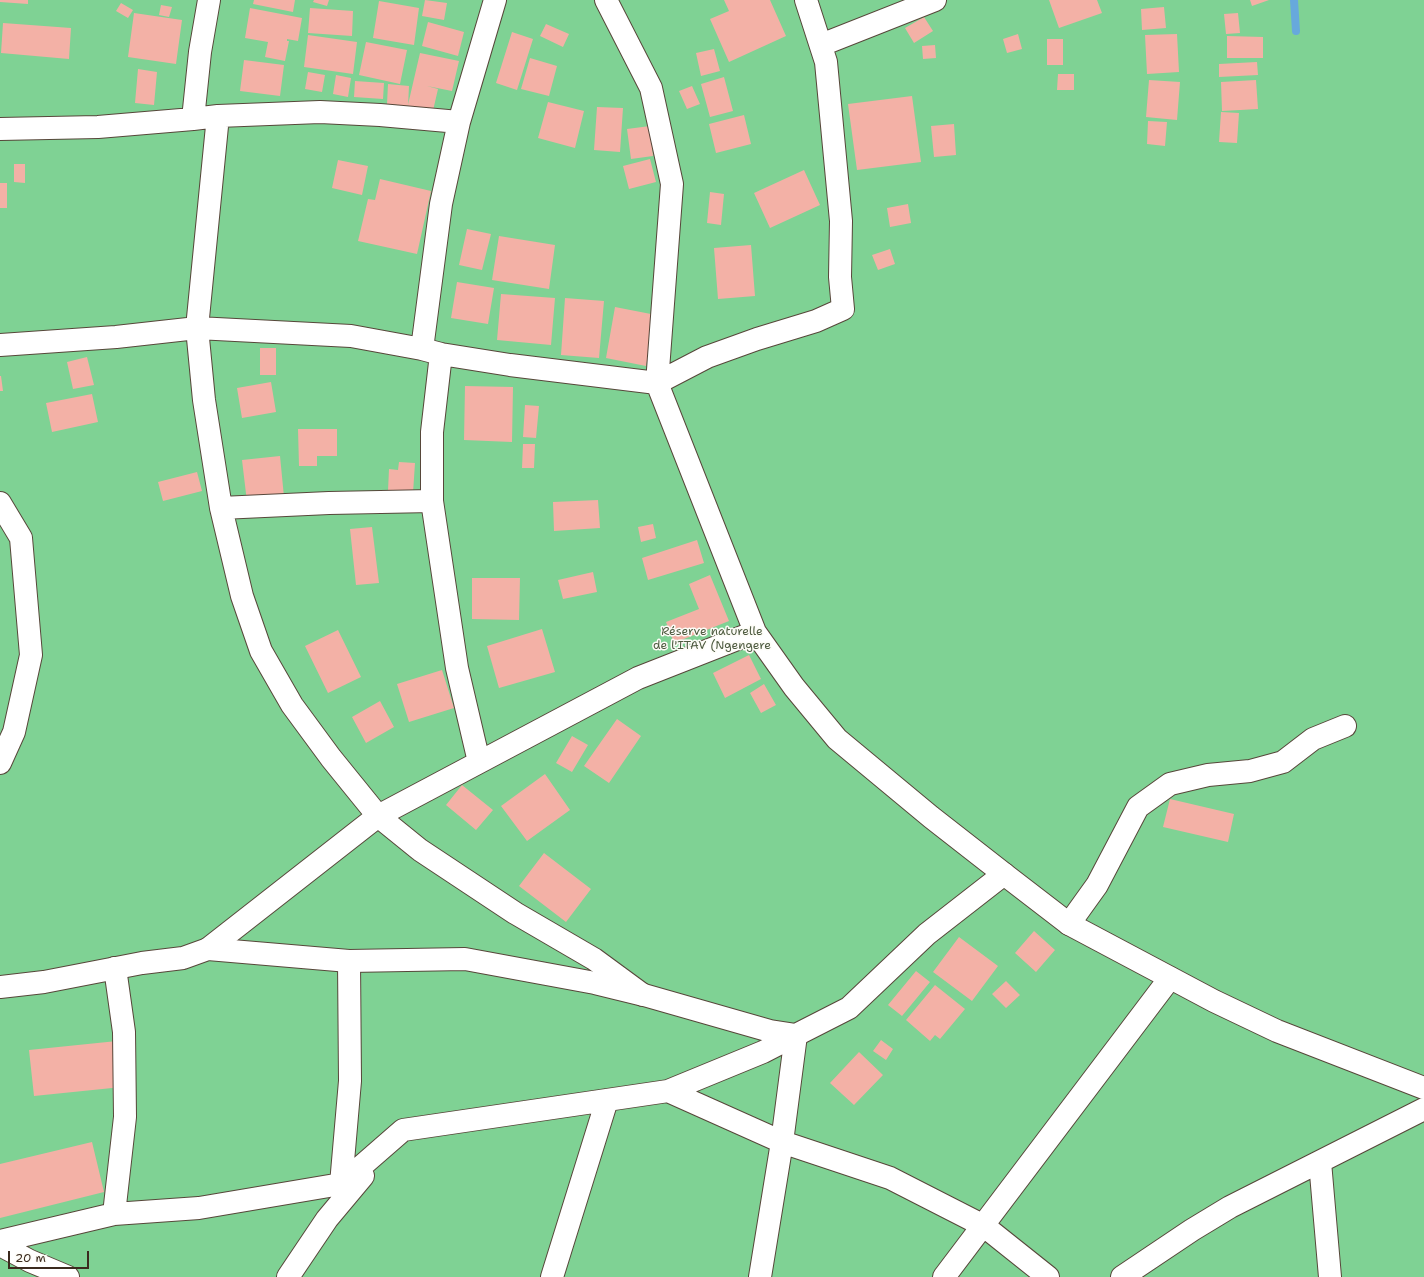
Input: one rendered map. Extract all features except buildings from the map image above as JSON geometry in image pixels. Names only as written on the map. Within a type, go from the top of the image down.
[{"type":"street","points":[[192,119],[200,52],[209,0]]},
{"type":"street","points":[[479,762],[457,668],[432,501],[431,351],[441,204],[459,122],[495,0]]},
{"type":"street","points":[[606,0],[651,88],[672,184],[657,383],[755,632],[794,687],[837,739],[931,817],[1068,924],[1214,1001],[1276,1030],[1424,1088]]},
{"type":"street","points":[[0,344],[116,337],[197,328],[351,336],[510,365],[657,383],[707,357],[757,339],[816,321],[843,310],[840,277],[841,221],[826,62],[806,0]]},
{"type":"street","points":[[821,44],[935,0]]},
{"type":"street","points":[[0,129],[98,127],[218,116],[320,112],[380,115],[459,122]]},
{"type":"street","points":[[218,116],[197,328],[204,400],[221,508],[242,596],[261,651],[292,705],[331,758],[378,816],[420,850],[515,913],[594,959],[644,995]]},
{"type":"street","points":[[221,508],[329,503],[432,501]]},
{"type":"street","points":[[0,503],[22,538],[31,656],[14,732],[0,763]]},
{"type":"street","points":[[0,987],[44,982],[115,968],[183,958],[208,949],[378,816],[638,678],[755,632]]},
{"type":"street","points":[[1068,924],[1097,885],[1138,807],[1170,784],[1208,775],[1250,771],[1283,762],[1313,740],[1345,726]]},
{"type":"street","points":[[0,1241],[114,1214],[199,1208],[341,1184],[403,1130],[668,1091],[763,1052],[849,1008],[928,934],[1004,874]]},
{"type":"street","points":[[208,949],[350,961],[465,959],[595,983],[644,995],[770,1031],[796,1035]]},
{"type":"street","points":[[341,1184],[350,1081],[350,961]]},
{"type":"street","points":[[114,1214],[125,1117],[124,1032],[115,968]]},
{"type":"street","points":[[944,1277],[1170,978]]},
{"type":"street","points":[[760,1277],[782,1142],[796,1035]]},
{"type":"street","points":[[668,1091],[782,1142],[890,1178],[984,1226],[1048,1277]]},
{"type":"street","points":[[552,1277],[607,1100]]},
{"type":"street","points":[[1122,1277],[1192,1230],[1230,1207],[1424,1109]]},
{"type":"street","points":[[288,1277],[327,1219],[403,1130]]},
{"type":"street","points":[[1320,1162],[1330,1277]]},
{"type":"street","points":[[0,1244],[30,1261],[65,1276]]},
{"type":"green space","name":"Réserve naturelle de l'ITAV (Ngengere","points":[[0,0],[1424,0],[1424,1277],[0,1277]]},
{"type":"waterway","points":[[1294,0],[1296,31]]}]
